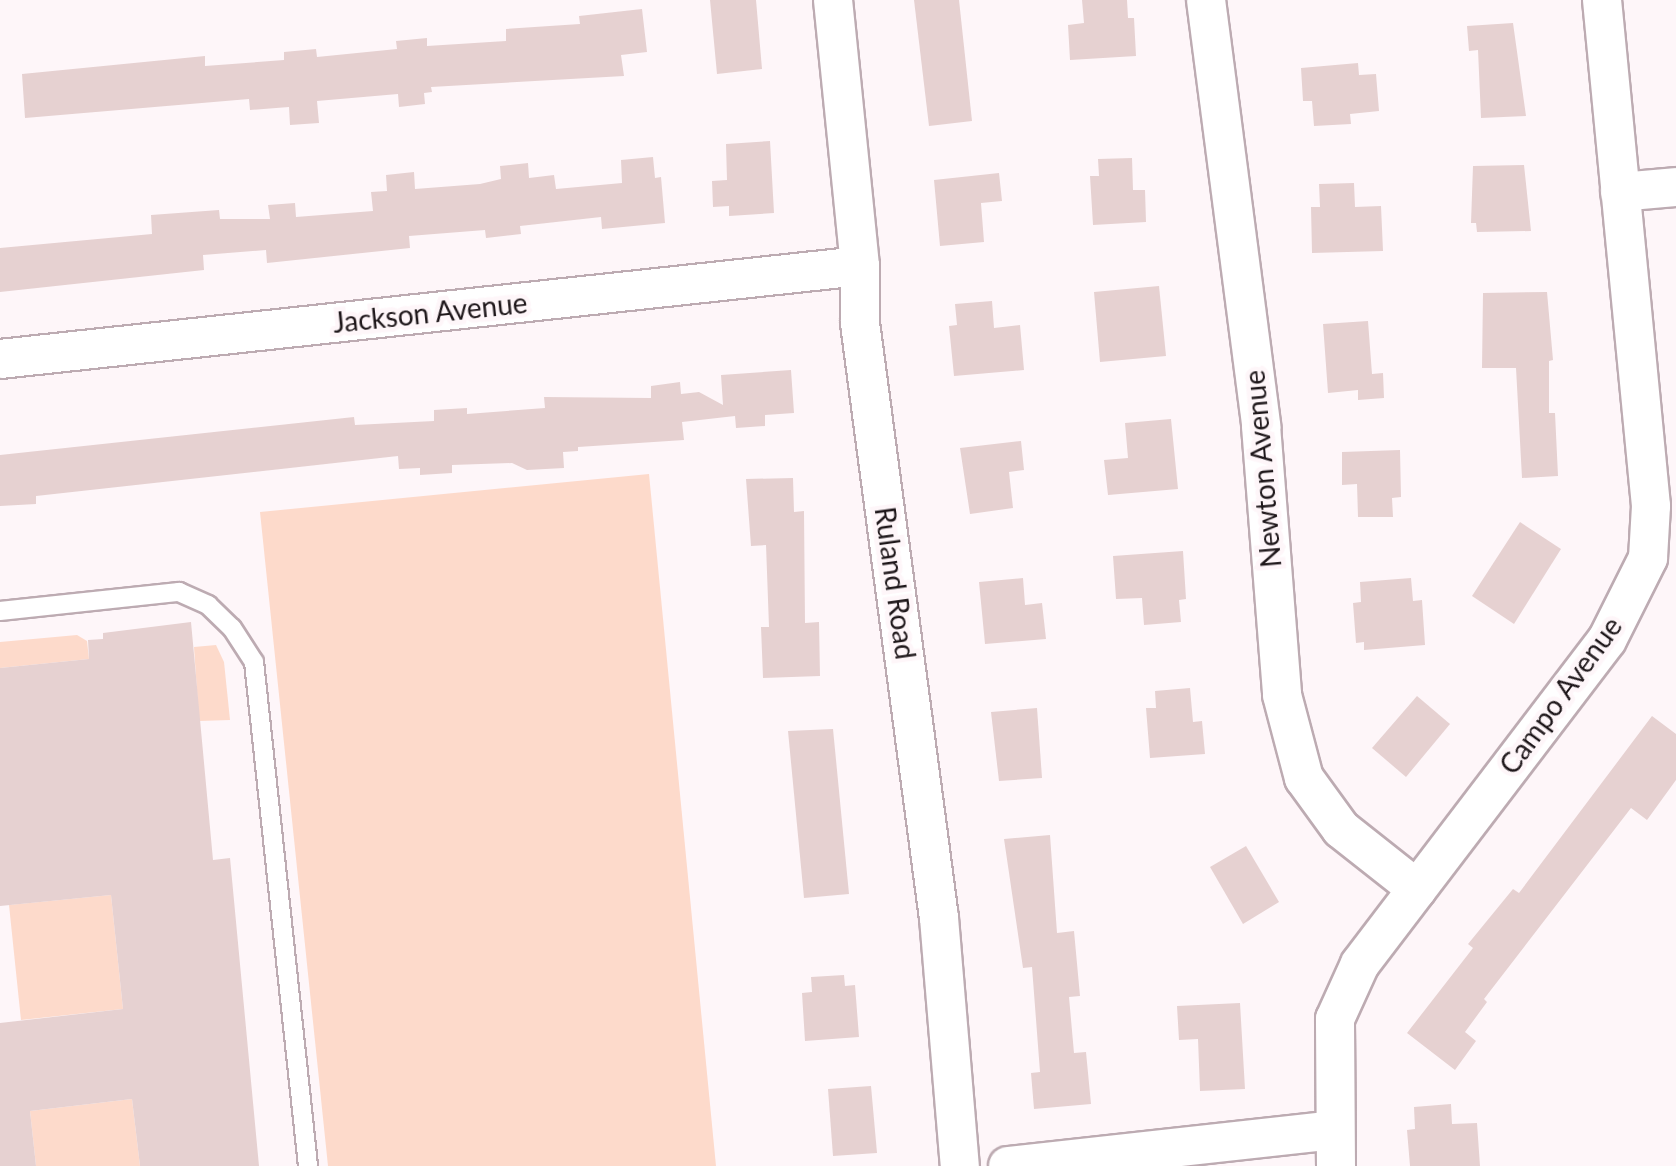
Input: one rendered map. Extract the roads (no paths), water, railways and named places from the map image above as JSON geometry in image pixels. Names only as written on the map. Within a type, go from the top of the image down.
[{"type":"street","name":"Ruland Road","points":[[833,0],[860,266],[860,323],[939,918],[960,1166]]},
{"type":"street","name":"Newton Avenue","points":[[1206,0],[1260,426],[1282,695],[1304,778],[1341,829],[1416,889]]},
{"type":"street","name":"Campo Avenue","points":[[1335,1148],[1335,1018],[1360,964],[1607,640],[1648,558],[1651,506],[1602,0]]},
{"type":"street","points":[[1620,192],[1676,187]]},
{"type":"street","name":"Jackson Avenue","points":[[0,358],[860,266]]},
{"type":"street","points":[[1008,1166],[1335,1148]]},
{"type":"lane","points":[[0,611],[179,592],[208,605],[232,628],[254,662],[308,1166]]}]
